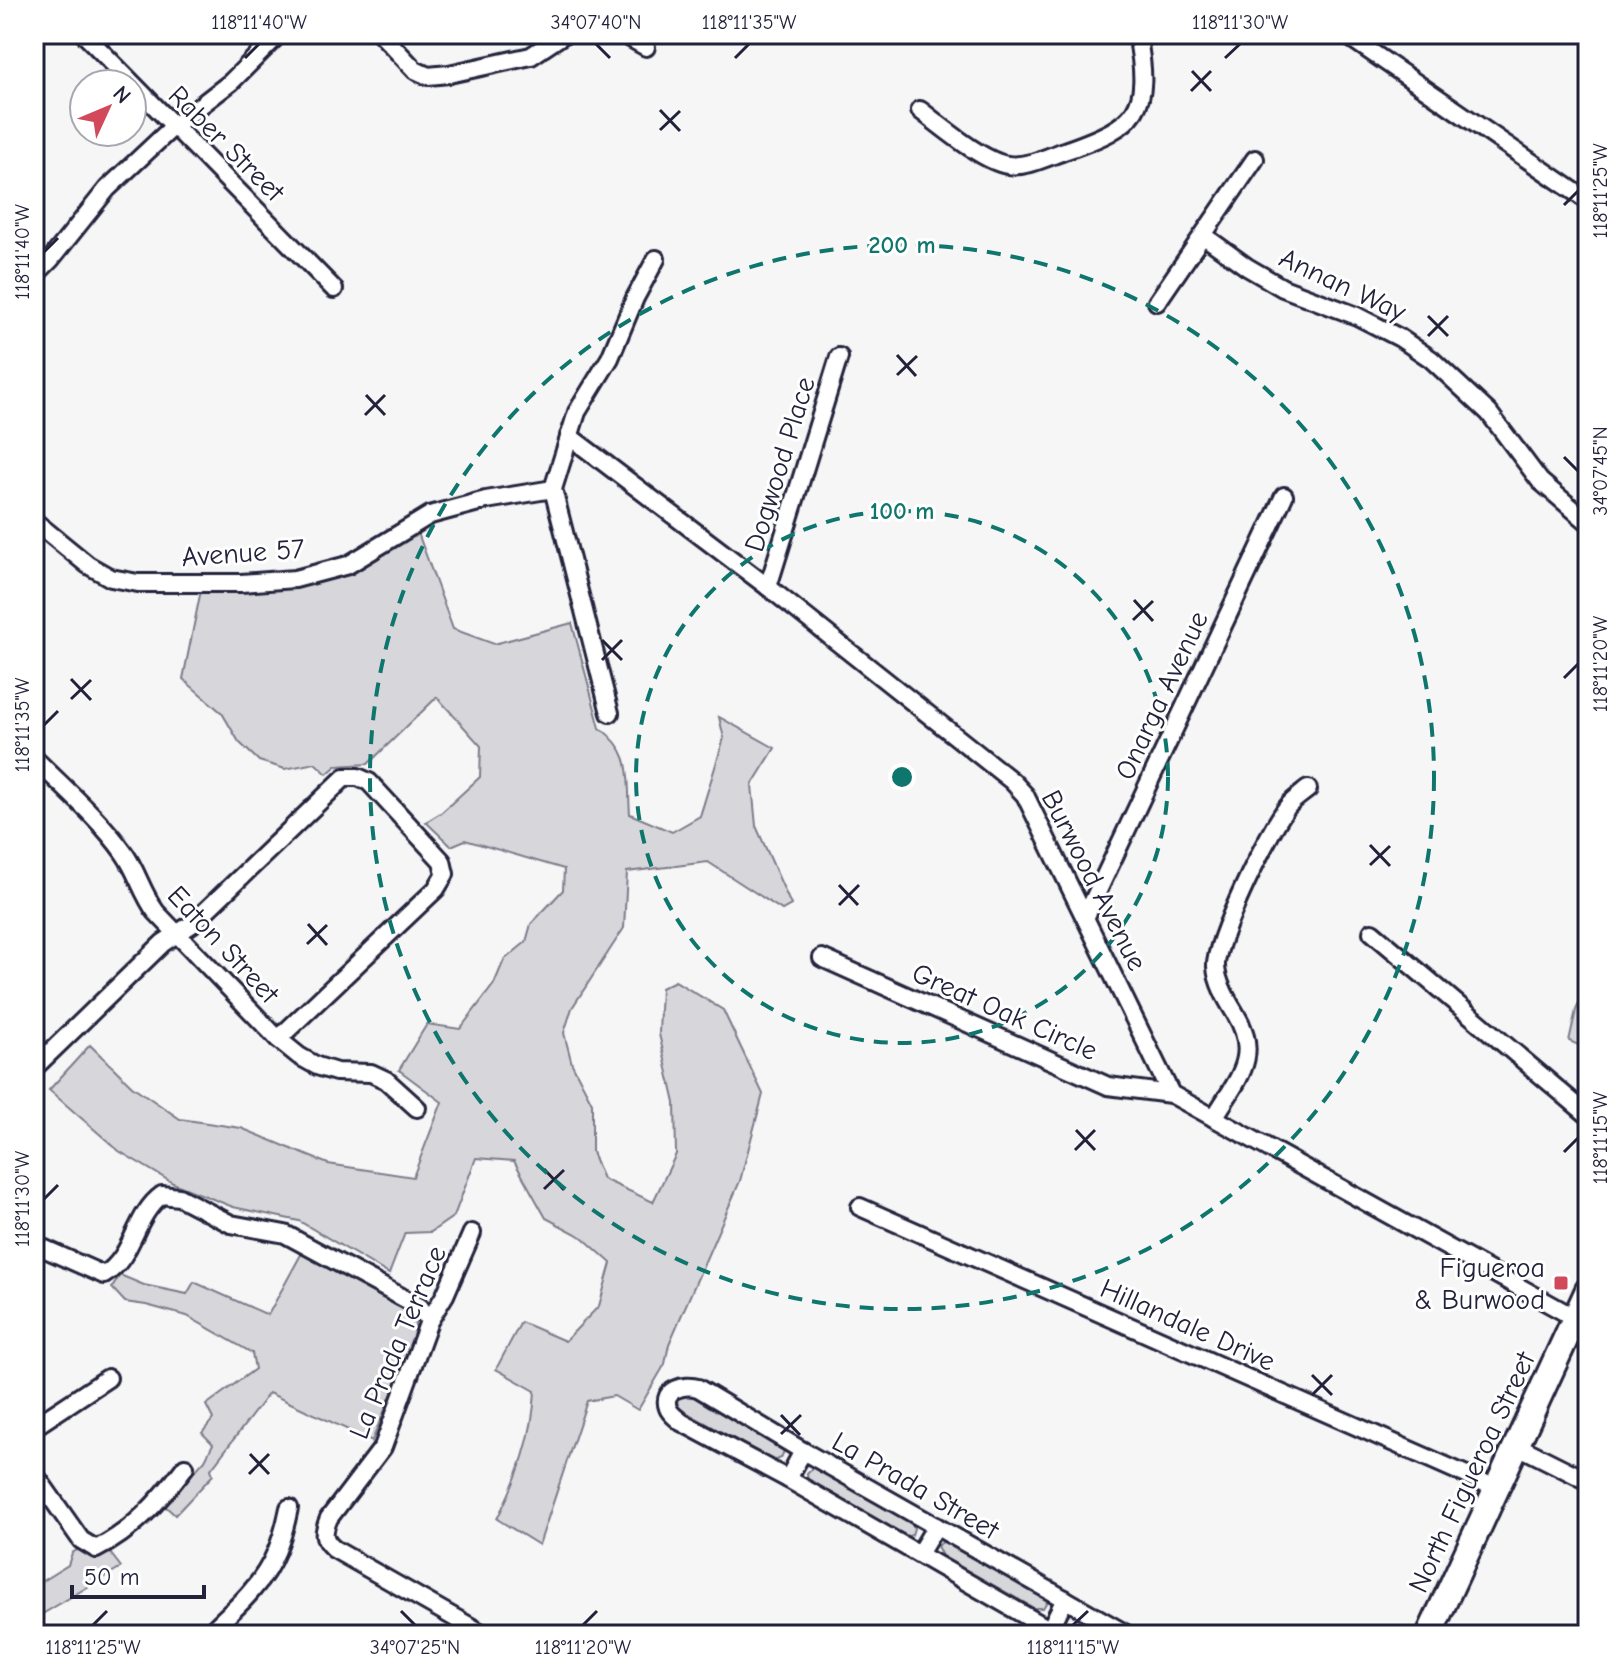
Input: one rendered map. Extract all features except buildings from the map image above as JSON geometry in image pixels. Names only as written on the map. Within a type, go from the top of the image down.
[{"type":"main road","name":"North Figueroa Street","points":[[1429,1635],[1588,1290]]},
{"type":"street","name":"Raber Street","points":[[84,34],[334,289]]},
{"type":"street","points":[[34,276],[107,189],[174,126],[231,82],[279,34]]},
{"type":"street","points":[[381,34],[415,70],[428,76],[531,56],[564,34]]},
{"type":"street","points":[[623,34],[646,47]]},
{"type":"street","points":[[920,110],[962,142],[1007,165],[1027,164],[1090,142],[1122,125],[1138,108],[1143,91],[1142,56],[1137,34]]},
{"type":"street","points":[[1345,34],[1588,201]]},
{"type":"street","points":[[1157,302],[1255,159]]},
{"type":"street","name":"Annan Way","points":[[1204,236],[1283,288],[1357,316],[1400,338],[1431,359],[1489,413],[1540,481],[1588,522]]},
{"type":"street","points":[[610,713],[553,489],[577,412],[610,358],[635,298],[656,259]]},
{"type":"street","name":"Dogwood Place","points":[[768,587],[839,357]]},
{"type":"street","name":"Burwood Avenue","points":[[569,436],[768,587],[1012,781],[1025,795],[1171,1094]]},
{"type":"street","name":"Avenue 57","points":[[34,521],[88,565],[111,578],[138,583],[241,583],[295,579],[348,565],[430,515],[486,500],[553,489]]},
{"type":"street","name":"Onarga Avenue","points":[[1086,916],[1284,496]]},
{"type":"street","name":"Eaton Street","points":[[34,758],[113,838],[126,856],[143,894],[177,934],[278,1039],[317,1066],[336,1072],[371,1073],[386,1080],[417,1108]]},
{"type":"street","points":[[34,1068],[163,943],[192,924],[345,777],[358,777],[369,782],[442,861],[445,874],[436,889],[278,1039]]},
{"type":"street","points":[[1214,1118],[1248,1062],[1246,1031],[1226,998],[1216,966],[1230,918],[1267,838],[1289,805],[1308,789]]},
{"type":"street","points":[[1372,932],[1588,1115]]},
{"type":"street","name":"Great Oak Circle","points":[[822,958],[1108,1086],[1171,1094]]},
{"type":"street","points":[[1171,1094],[1575,1318]]},
{"type":"street","points":[[34,1244],[104,1275],[124,1255],[153,1202],[162,1195],[179,1197],[231,1224],[285,1234],[420,1307],[429,1321]]},
{"type":"street","name":"Hillandale Drive","points":[[860,1207],[1496,1488]]},
{"type":"street","name":"La Prada Terrace","points":[[472,1233],[445,1295],[429,1321],[383,1447],[329,1518],[324,1531],[325,1541],[334,1549],[485,1635]]},
{"type":"street","points":[[34,1427],[108,1378]]},
{"type":"street","name":"La Prada Street","points":[[1055,1632],[788,1479],[681,1422],[669,1411],[669,1396],[687,1384],[698,1388],[1128,1635]]},
{"type":"street","points":[[1516,1445],[1588,1481]]},
{"type":"street","points":[[788,1479],[803,1451]]},
{"type":"street","points":[[34,1473],[81,1540],[96,1549],[114,1540],[148,1511],[185,1467]]},
{"type":"street","points":[[208,1635],[252,1591],[267,1571],[283,1539],[289,1508]]},
{"type":"street","points":[[919,1554],[936,1526]]},
{"type":"street","points":[[1055,1632],[1065,1599]]},
{"type":"shaded area","points":[[418,533],[453,629],[494,644],[572,623],[600,728],[619,746],[624,756],[630,814],[672,832],[700,816],[724,738],[719,717],[775,748],[752,785],[756,826],[791,905],[782,910],[708,862],[627,872],[624,928],[572,1008],[564,1033],[572,1064],[592,1103],[592,1152],[603,1179],[653,1202],[676,1154],[675,1103],[659,1034],[661,988],[675,981],[723,1010],[763,1094],[740,1181],[669,1344],[665,1364],[638,1410],[614,1396],[587,1401],[539,1545],[497,1519],[523,1456],[535,1391],[496,1369],[521,1322],[565,1341],[599,1306],[611,1263],[582,1237],[546,1218],[514,1161],[476,1158],[454,1216],[431,1232],[405,1233],[389,1274],[299,1221],[233,1207],[173,1183],[119,1151],[49,1090],[90,1045],[132,1086],[180,1119],[241,1128],[328,1164],[413,1177],[442,1102],[399,1070],[427,1024],[460,1029],[494,984],[504,960],[526,942],[531,924],[563,890],[564,869],[465,840],[451,846],[426,822],[442,812],[480,777],[481,746],[437,697],[368,764],[336,766],[327,774],[315,763],[285,769],[259,761],[239,742],[222,713],[183,679],[201,590],[295,585]]},
{"type":"shaded area","points":[[1588,981],[1588,1049],[1569,1041],[1576,1010]]},
{"type":"shaded area","points":[[304,1249],[416,1315],[414,1340],[372,1441],[269,1393],[211,1469],[213,1475],[175,1515],[164,1505],[205,1460],[213,1444],[202,1433],[213,1419],[206,1405],[255,1369],[252,1353],[187,1316],[125,1302],[112,1288],[120,1275],[144,1285],[187,1294],[194,1282],[268,1315]]},
{"type":"shaded area","points":[[687,1392],[781,1445],[784,1451],[781,1458],[774,1461],[678,1408],[677,1396]]},
{"type":"shaded area","points":[[819,1467],[909,1518],[914,1528],[912,1535],[904,1537],[808,1484],[807,1473]]},
{"type":"shaded area","points":[[946,1540],[1045,1594],[1048,1600],[1043,1608],[1034,1608],[942,1556],[937,1546]]},
{"type":"shaded area","points":[[79,1549],[107,1549],[121,1567],[34,1619],[34,1586],[68,1565],[72,1553]]},
{"type":"place","name":"Figueroa & Burwood","points":[[1561,1283]]}]
